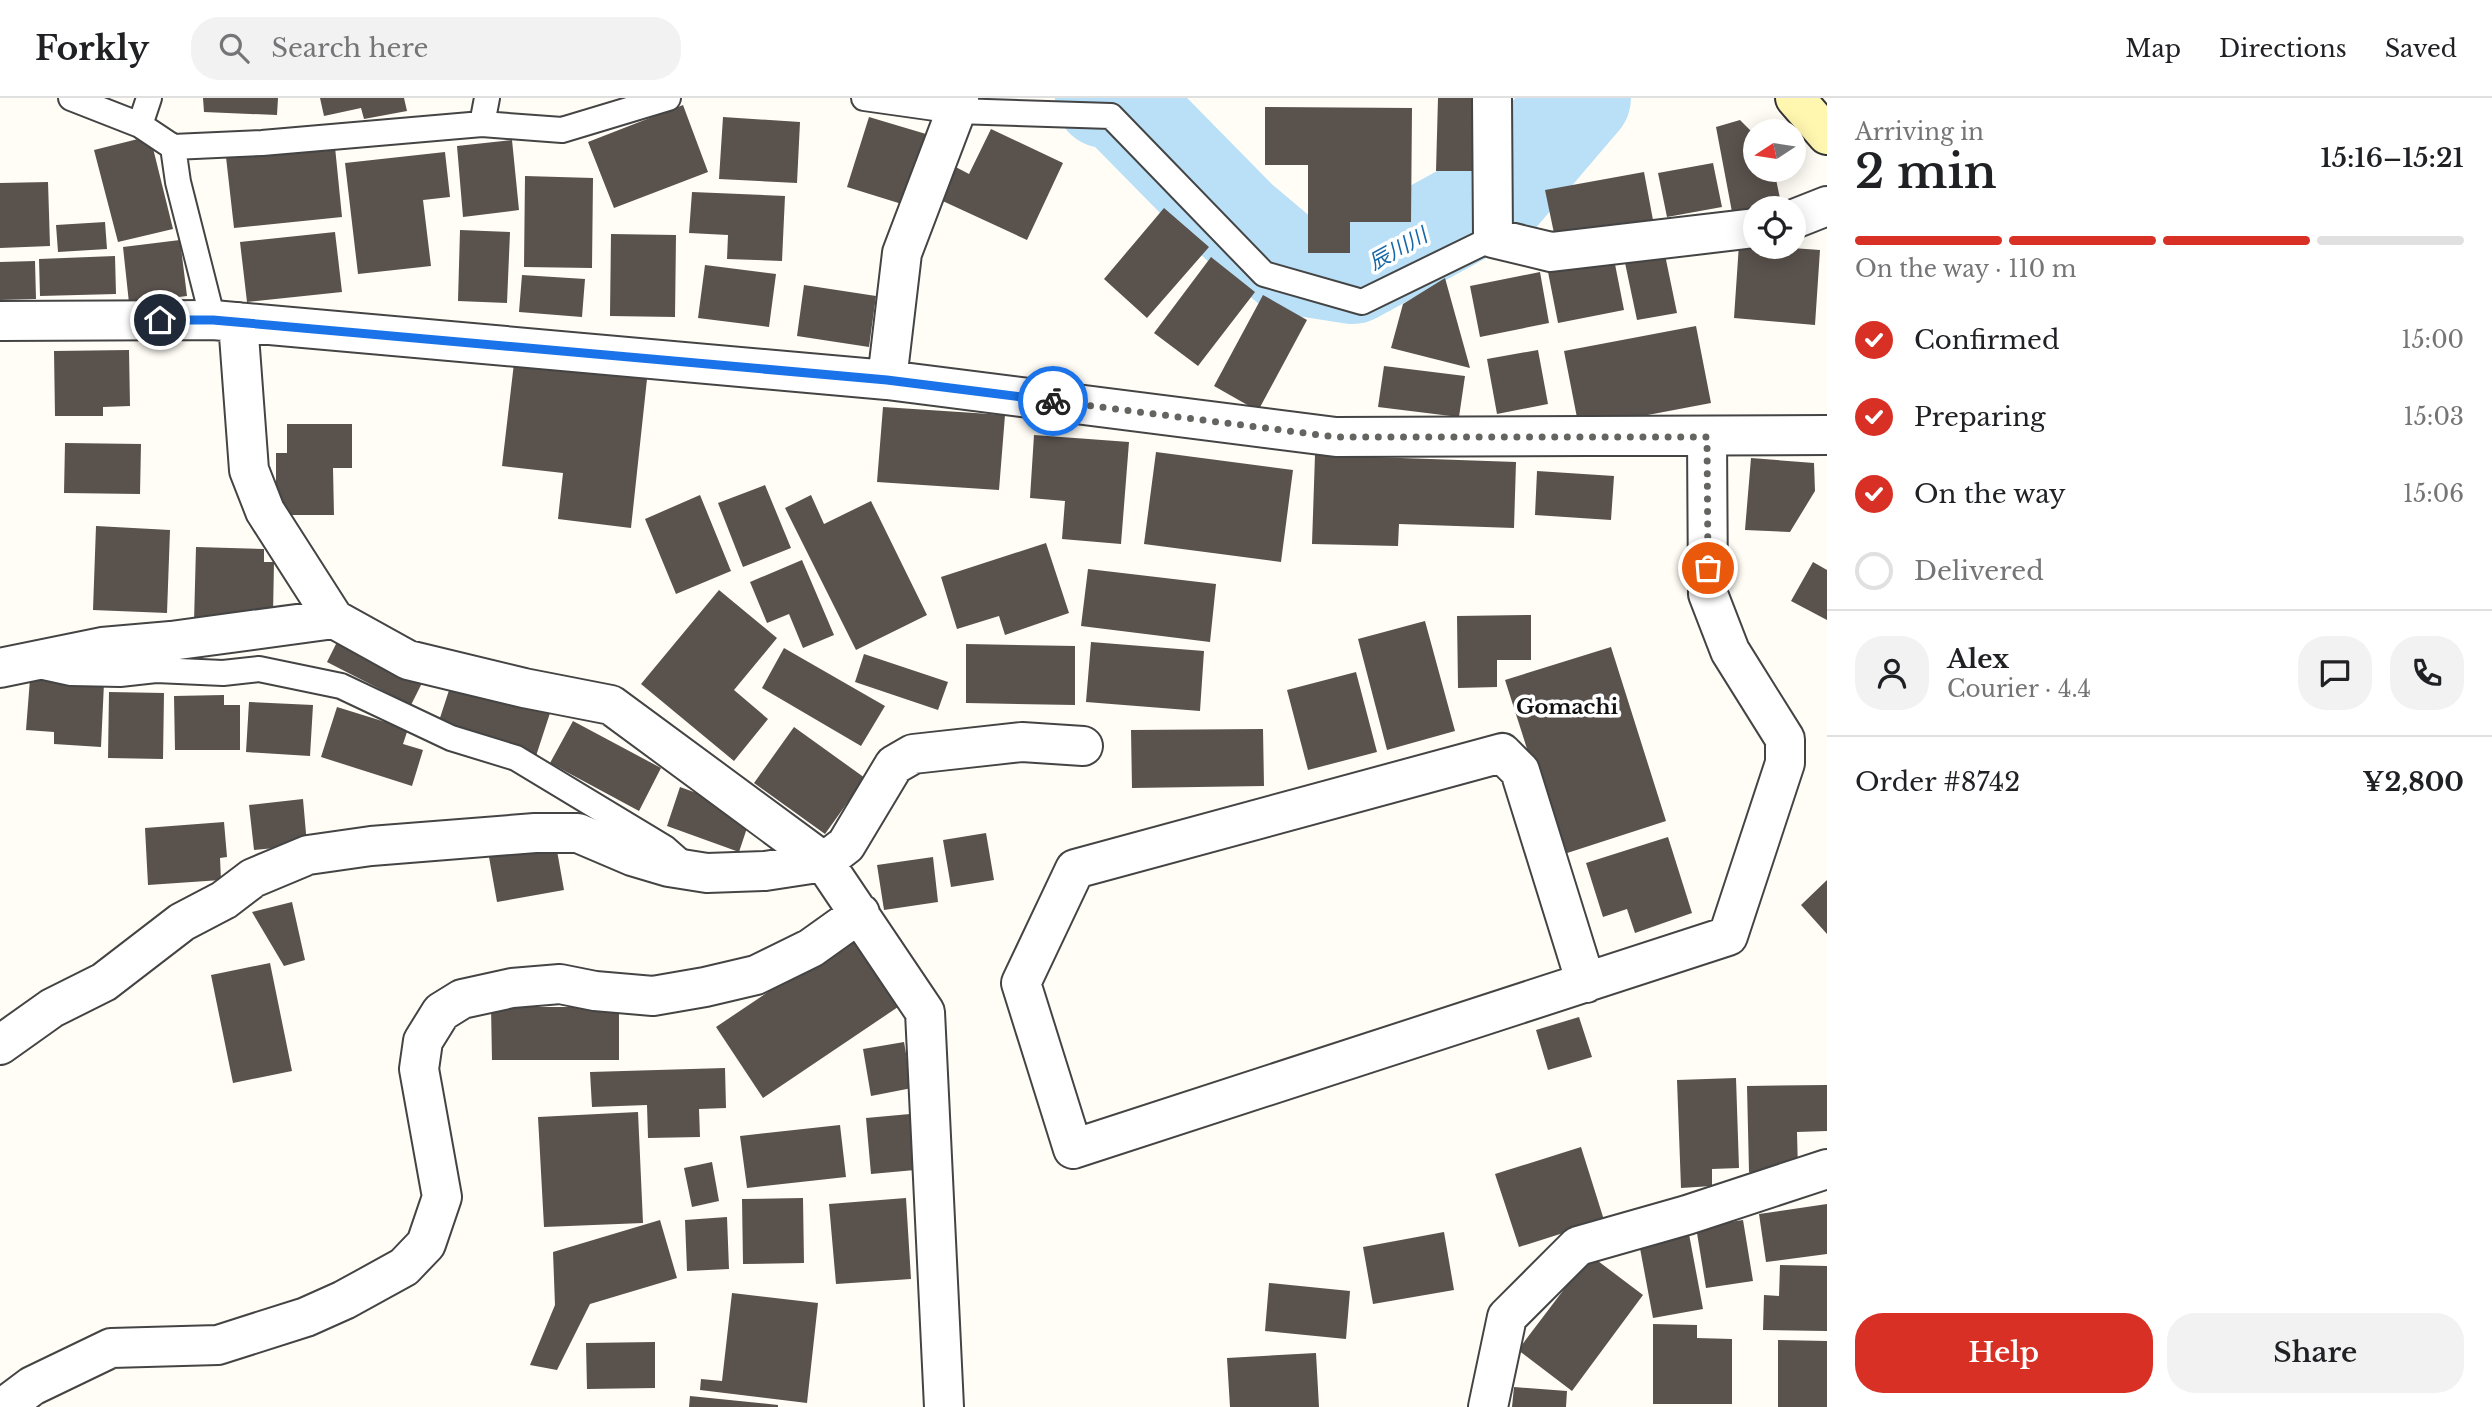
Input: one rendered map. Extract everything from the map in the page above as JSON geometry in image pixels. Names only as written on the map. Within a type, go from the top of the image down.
[{"type":"street","points":[[1492,98],[1493,222],[1551,252],[1743,229]]},
{"type":"street","points":[[1795,98],[1827,135]]},
{"type":"street","points":[[887,380],[902,253],[958,105]]},
{"type":"street","points":[[1806,214],[1827,206]]},
{"type":"street","points":[[0,321],[226,321],[887,380],[1336,437],[1827,435]]},
{"type":"street","points":[[226,321],[249,470],[265,511],[334,619],[408,660],[524,688],[611,705],[824,862],[860,912],[925,1012],[944,1407]]},
{"type":"street","points":[[1586,983],[1520,771],[1502,754],[1075,869],[1021,983],[1073,1149],[1586,983],[1728,936],[1786,763],[1785,739],[1730,651],[1708,594],[1707,437]]},
{"type":"street","points":[[14,666],[102,646],[171,641],[334,619]]},
{"type":"street","points":[[0,1045],[52,1008],[104,982],[182,922],[224,900],[253,878],[308,855],[371,846],[535,833],[578,833],[632,856],[691,870],[707,873],[765,871],[824,862],[845,845],[894,765],[913,754],[1022,742],[1083,746]]},
{"type":"street","points":[[4,1407],[32,1386],[111,1348],[218,1345],[306,1317],[344,1300],[404,1266],[425,1244],[442,1197],[419,1069],[423,1041],[441,1012],[463,999],[512,988],[560,984],[595,991],[653,996],[705,988],[756,975],[811,948],[860,912]]},
{"type":"street","points":[[1488,1407],[1507,1317],[1578,1246],[1687,1215],[1827,1169]]},
{"type":"lane","points":[[71,98],[140,125],[173,147],[262,144],[482,124],[562,130],[668,98]]},
{"type":"lane","points":[[140,125],[149,98]]},
{"type":"lane","points":[[482,124],[487,98]]},
{"type":"lane","points":[[864,98],[1111,116],[1264,274],[1362,302],[1493,222]]},
{"type":"lane","points":[[173,147],[178,181],[226,321]]},
{"type":"lane","points":[[14,666],[71,673],[120,674],[156,670],[222,673],[259,669],[341,686],[451,738],[516,758],[665,848],[691,870]]},
{"type":"building","points":[[203,98],[278,98],[277,115],[204,112]]},
{"type":"building","points":[[320,98],[404,98],[407,111],[364,119],[361,108],[324,116]]},
{"type":"building","points":[[1438,98],[1478,98],[1476,171],[1436,171]]},
{"type":"building","points":[[683,105],[708,172],[614,208],[588,142]]},
{"type":"building","points":[[1265,107],[1412,108],[1411,222],[1350,222],[1350,253],[1308,253],[1308,165],[1265,165]]},
{"type":"building","points":[[723,117],[800,122],[797,183],[719,179]]},
{"type":"building","points":[[869,117],[926,134],[905,205],[847,187]]},
{"type":"building","points":[[1740,120],[1743,123],[1743,182],[1777,182],[1780,196],[1743,196],[1743,210],[1732,212],[1716,127]]},
{"type":"building","points":[[991,129],[1063,163],[1027,240],[934,197],[950,164],[969,174]]},
{"type":"building","points":[[150,136],[173,229],[118,242],[94,150]]},
{"type":"building","points":[[512,140],[519,210],[463,217],[457,146]]},
{"type":"building","points":[[335,147],[342,217],[234,228],[226,157]]},
{"type":"building","points":[[445,152],[450,197],[423,200],[431,266],[358,274],[345,163]]},
{"type":"building","points":[[1713,163],[1722,207],[1667,217],[1658,173]]},
{"type":"building","points":[[1644,172],[1653,220],[1555,238],[1545,190]]},
{"type":"building","points":[[525,176],[593,178],[592,268],[524,267]]},
{"type":"building","points":[[48,182],[50,246],[0,248],[0,183]]},
{"type":"building","points":[[692,192],[785,196],[782,261],[727,259],[728,235],[689,233]]},
{"type":"building","points":[[1164,208],[1209,247],[1147,318],[1104,279]]},
{"type":"building","points":[[105,222],[107,249],[58,252],[56,225]]},
{"type":"building","points":[[460,230],[510,232],[507,303],[458,301]]},
{"type":"building","points":[[335,232],[342,292],[247,302],[240,242]]},
{"type":"building","points":[[611,234],[676,235],[675,317],[610,316]]},
{"type":"building","points":[[180,240],[187,296],[129,303],[123,247]]},
{"type":"building","points":[[1739,244],[1743,244],[1743,259],[1806,259],[1806,249],[1820,250],[1815,325],[1734,318]]},
{"type":"building","points":[[1664,250],[1677,313],[1637,320],[1624,258]]},
{"type":"building","points":[[115,256],[116,294],[40,296],[39,259]]},
{"type":"building","points":[[1211,257],[1255,292],[1198,366],[1154,333]]},
{"type":"building","points":[[1614,259],[1624,310],[1558,323],[1548,272]]},
{"type":"building","points":[[35,261],[36,299],[0,300],[0,262]]},
{"type":"building","points":[[705,265],[776,274],[769,327],[698,318]]},
{"type":"building","points":[[1540,272],[1549,323],[1480,337],[1470,286]]},
{"type":"building","points":[[522,275],[585,279],[582,317],[519,312]]},
{"type":"building","points":[[1445,278],[1470,368],[1391,348],[1403,304]]},
{"type":"building","points":[[804,285],[876,296],[869,347],[797,336]]},
{"type":"building","points":[[1263,295],[1307,320],[1258,411],[1214,386]]},
{"type":"building","points":[[1696,326],[1711,403],[1579,428],[1564,351]]},
{"type":"building","points":[[129,350],[130,406],[103,407],[103,416],[55,416],[54,351]]},
{"type":"building","points":[[1538,350],[1548,404],[1497,414],[1487,359]]},
{"type":"building","points":[[514,363],[647,379],[631,528],[558,519],[563,473],[502,466]]},
{"type":"building","points":[[1384,366],[1465,376],[1459,417],[1378,407]]},
{"type":"building","points":[[883,407],[1005,415],[999,490],[877,482]]},
{"type":"building","points":[[287,424],[352,424],[352,468],[333,468],[334,515],[276,515],[276,453],[287,453]]},
{"type":"building","points":[[1034,435],[1129,442],[1121,544],[1062,539],[1065,501],[1030,498]]},
{"type":"building","points":[[65,443],[141,444],[140,494],[64,493]]},
{"type":"building","points":[[1156,452],[1293,470],[1281,562],[1144,544]]},
{"type":"building","points":[[1315,455],[1516,462],[1514,528],[1399,524],[1398,546],[1312,544]]},
{"type":"building","points":[[1751,458],[1814,463],[1815,491],[1790,532],[1745,530]]},
{"type":"building","points":[[1537,471],[1614,476],[1611,520],[1535,515]]},
{"type":"building","points":[[765,485],[791,548],[743,567],[718,503]]},
{"type":"building","points":[[700,495],[731,571],[676,594],[645,519]]},
{"type":"building","points":[[811,495],[824,524],[871,501],[927,615],[856,650],[785,508]]},
{"type":"building","points":[[96,526],[170,530],[167,613],[93,610]]},
{"type":"building","points":[[1046,543],[1069,613],[1005,635],[999,616],[957,629],[941,577]]},
{"type":"building","points":[[196,547],[264,549],[264,562],[274,562],[273,614],[194,622]]},
{"type":"building","points":[[802,560],[834,635],[803,648],[789,614],[767,623],[750,582]]},
{"type":"building","points":[[1813,562],[1827,570],[1827,620],[1791,601]]},
{"type":"building","points":[[1088,569],[1216,584],[1210,642],[1081,626]]},
{"type":"building","points":[[719,590],[777,638],[734,690],[768,719],[734,761],[641,684]]},
{"type":"building","points":[[1531,615],[1531,660],[1497,660],[1497,687],[1458,688],[1457,616]]},
{"type":"building","points":[[1425,621],[1455,731],[1387,750],[1358,639]]},
{"type":"building","points":[[340,636],[424,679],[411,705],[327,662]]},
{"type":"building","points":[[1091,642],[1204,651],[1200,711],[1086,702]]},
{"type":"building","points":[[966,644],[1075,646],[1075,705],[966,703]]},
{"type":"building","points":[[1611,647],[1666,821],[1561,855],[1505,680]]},
{"type":"building","points":[[784,648],[885,706],[861,746],[762,688]]},
{"type":"building","points":[[864,654],[948,682],[938,710],[855,682]]},
{"type":"building","points":[[1356,672],[1377,752],[1308,770],[1287,690]]},
{"type":"building","points":[[453,678],[551,710],[536,756],[438,724]]},
{"type":"building","points":[[30,679],[104,683],[101,747],[54,744],[54,732],[26,730]]},
{"type":"building","points":[[109,692],[164,693],[163,759],[108,758]]},
{"type":"building","points":[[224,695],[224,705],[240,705],[240,750],[175,750],[174,696]]},
{"type":"building","points":[[249,702],[313,705],[310,756],[246,752]]},
{"type":"building","points":[[337,707],[408,729],[403,744],[423,750],[412,786],[321,757]]},
{"type":"building","points":[[573,721],[661,768],[639,811],[550,763]]},
{"type":"building","points":[[794,727],[865,778],[825,834],[754,783]]},
{"type":"building","points":[[1263,729],[1264,786],[1132,788],[1131,730]]},
{"type":"building","points":[[680,787],[752,813],[739,852],[667,826]]},
{"type":"building","points":[[303,799],[307,845],[254,850],[249,805]]},
{"type":"building","points":[[224,822],[227,857],[220,858],[221,880],[148,885],[145,828]]},
{"type":"building","points":[[986,833],[994,880],[951,887],[943,840]]},
{"type":"building","points":[[1668,837],[1692,913],[1635,933],[1627,909],[1603,917],[1586,863]]},
{"type":"building","points":[[556,845],[564,890],[497,902],[489,857]]},
{"type":"building","points":[[933,857],[938,902],[884,910],[877,865]]},
{"type":"building","points":[[1827,880],[1827,934],[1801,905]]},
{"type":"building","points":[[292,902],[305,960],[284,966],[252,912]]},
{"type":"building","points":[[851,936],[898,1007],[763,1098],[716,1027]]},
{"type":"building","points":[[270,963],[292,1071],[233,1083],[211,975]]},
{"type":"building","points":[[491,1007],[619,1007],[619,1060],[492,1060]]},
{"type":"building","points":[[1579,1017],[1592,1057],[1548,1070],[1536,1030]]},
{"type":"building","points":[[904,1042],[912,1088],[871,1096],[863,1049]]},
{"type":"building","points":[[725,1068],[726,1108],[699,1109],[700,1137],[648,1138],[647,1105],[592,1107],[590,1072]]},
{"type":"building","points":[[1736,1078],[1739,1168],[1712,1169],[1712,1186],[1681,1188],[1677,1080]]},
{"type":"building","points":[[1827,1085],[1827,1131],[1797,1132],[1798,1171],[1749,1172],[1747,1086]]},
{"type":"building","points":[[638,1112],[643,1223],[544,1227],[538,1117]]},
{"type":"building","points":[[910,1114],[915,1170],[871,1174],[866,1118]]},
{"type":"building","points":[[840,1125],[846,1177],[747,1188],[740,1136]]},
{"type":"building","points":[[1581,1147],[1604,1220],[1519,1247],[1495,1174]]},
{"type":"building","points":[[712,1162],[719,1201],[692,1207],[684,1168]]},
{"type":"building","points":[[803,1198],[804,1263],[743,1264],[742,1199]]},
{"type":"building","points":[[906,1198],[911,1279],[836,1284],[829,1204]]},
{"type":"building","points":[[1827,1204],[1827,1254],[1766,1262],[1759,1214]]},
{"type":"building","points":[[727,1217],[729,1269],[687,1271],[685,1220]]},
{"type":"building","points":[[660,1220],[677,1278],[590,1304],[557,1370],[530,1365],[555,1305],[553,1252]]},
{"type":"building","points":[[1743,1220],[1753,1281],[1706,1288],[1696,1227]]},
{"type":"building","points":[[1444,1232],[1454,1290],[1373,1304],[1363,1247]]},
{"type":"building","points":[[1689,1234],[1703,1309],[1653,1318],[1639,1243]]},
{"type":"building","points":[[1590,1255],[1643,1295],[1572,1391],[1518,1350]]},
{"type":"building","points":[[1780,1265],[1827,1266],[1827,1331],[1763,1330],[1764,1295],[1779,1296]]},
{"type":"building","points":[[1269,1283],[1350,1291],[1346,1339],[1265,1331]]},
{"type":"building","points":[[732,1293],[818,1303],[807,1403],[700,1390],[701,1379],[722,1381]]},
{"type":"building","points":[[1653,1324],[1697,1325],[1697,1338],[1732,1339],[1732,1404],[1653,1404]]},
{"type":"building","points":[[1778,1340],[1827,1341],[1827,1407],[1778,1407]]},
{"type":"building","points":[[655,1342],[655,1388],[587,1389],[586,1343]]},
{"type":"building","points":[[1316,1353],[1319,1407],[1230,1407],[1227,1358]]},
{"type":"building","points":[[1514,1387],[1567,1391],[1566,1407],[1512,1407]]},
{"type":"building","points":[[690,1396],[778,1405],[778,1407],[689,1407]]},
{"type":"waterway","name":"辰川川","points":[[1105,98],[1119,100],[1238,221],[1289,264],[1353,274],[1499,194],[1581,98]]},
{"type":"way so far","points":[[1053,401],[1336,437],[1707,437],[1708,568]]},
{"type":"district","name":"Gomachi","points":[[1567,707]]},
{"type":"route","points":[[160,320],[213,320],[860,377],[1053,401]]}]
